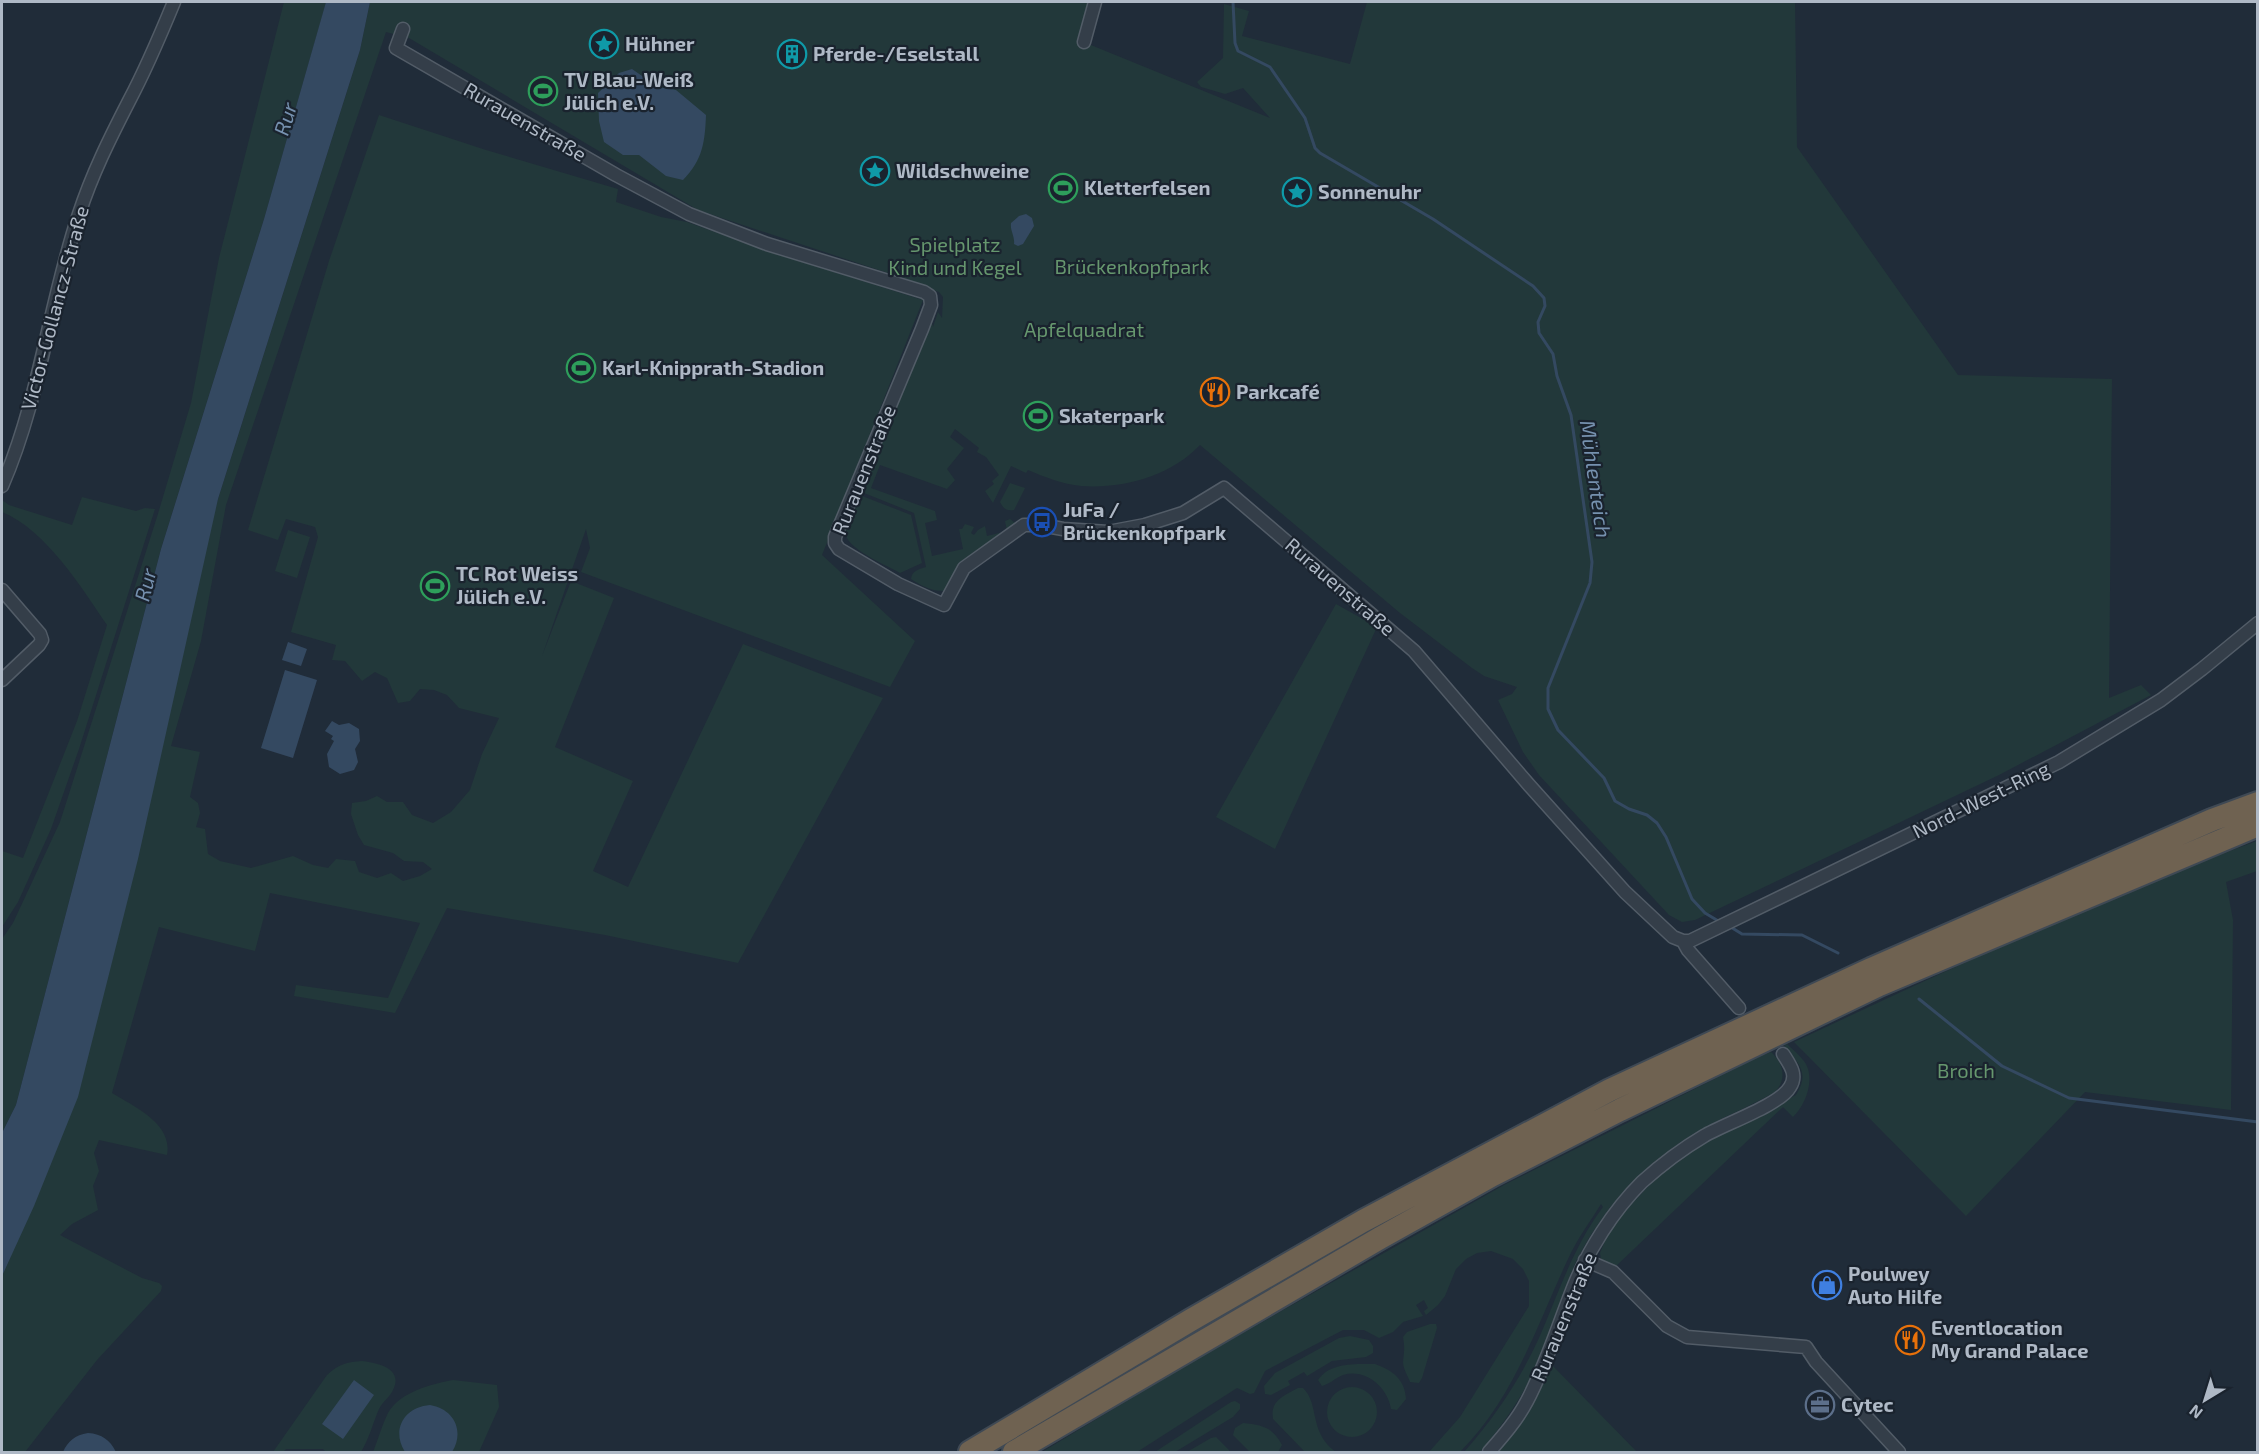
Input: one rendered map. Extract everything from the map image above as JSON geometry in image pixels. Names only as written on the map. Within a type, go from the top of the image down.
[{"type":"highway","points":[[970,1452],[1191,1320],[1364,1221],[1610,1090],[1871,969],[2258,802]]},
{"type":"highway","points":[[1014,1452],[1380,1238],[1494,1175],[1620,1110],[1879,985],[2258,825]]},
{"type":"street","name":"Victor-Gollancz-Straße","points":[[2,486],[37,379],[62,269],[79,212],[100,157],[157,45],[174,2]]},
{"type":"street","points":[[1084,42],[1095,2]]},
{"type":"street","name":"Rurauenstraße","points":[[403,29],[396,48],[689,214],[767,244],[924,292],[930,296],[931,305],[922,329],[835,537],[835,543],[839,549],[898,584],[944,605],[964,568],[1024,525],[1108,532],[1145,525],[1183,513],[1224,488],[1414,651],[1624,892],[1673,937],[1683,941],[1688,950],[1739,1008]]},
{"type":"street","points":[[2,590],[40,634],[42,640],[2,680]]},
{"type":"street","name":"Nord-West-Ring","points":[[1683,941],[1690,941],[2009,787],[2076,752],[2161,700],[2210,664],[2258,623]]},
{"type":"street","name":"Rurauenstraße","points":[[1489,1452],[1510,1428],[1526,1403],[1545,1362],[1585,1260],[1616,1213],[1642,1183],[1672,1157],[1705,1136],[1786,1093],[1794,1079],[1792,1068],[1783,1054]]},
{"type":"street","points":[[1585,1260],[1613,1272],[1667,1326],[1687,1337],[1806,1347],[1816,1362],[1899,1452]]},
{"type":"green space","points":[[284,2],[326,3],[264,219],[161,549],[16,1105],[2,1133],[2,939],[13,923],[60,822],[157,517],[191,403],[219,258]]},
{"type":"green space","points":[[370,2],[1091,2],[1081,41],[1270,118],[1243,88],[1225,94],[1201,87],[1197,82],[1223,58],[1224,4],[1249,11],[1242,36],[1350,64],[1367,2],[1795,2],[1797,147],[1958,375],[2112,379],[2109,698],[2141,685],[2151,695],[1999,775],[1695,920],[1682,922],[1669,915],[1539,775],[1523,752],[1498,700],[1512,694],[1517,687],[1484,676],[1472,668],[1400,613],[1200,445],[1175,465],[1161,472],[1129,483],[1113,485],[1074,485],[1028,470],[1026,473],[1011,466],[993,503],[985,491],[994,484],[992,481],[999,475],[986,457],[977,452],[979,448],[955,429],[950,437],[964,448],[947,469],[955,480],[947,489],[880,465],[871,488],[935,511],[937,520],[925,523],[932,556],[963,549],[959,529],[962,529],[965,524],[974,527],[971,533],[974,535],[985,526],[987,536],[1007,531],[1005,521],[1010,519],[1016,524],[946,591],[928,588],[911,579],[915,572],[926,567],[914,513],[859,491],[938,312],[942,318],[943,297],[939,292],[698,210],[409,38],[386,32],[226,505],[201,641],[171,746],[200,752],[190,797],[198,803],[200,813],[196,827],[205,829],[208,854],[220,861],[251,868],[293,856],[313,865],[328,868],[336,859],[355,861],[359,872],[377,878],[391,873],[403,881],[420,876],[432,869],[423,862],[404,861],[393,853],[364,845],[351,814],[352,803],[366,801],[377,796],[387,802],[403,802],[412,815],[433,823],[451,812],[470,790],[482,754],[499,718],[459,708],[447,695],[434,690],[420,689],[410,701],[398,703],[387,678],[375,672],[362,681],[345,661],[332,660],[336,645],[291,632],[318,537],[315,527],[286,519],[278,540],[248,530],[329,261],[379,115],[618,189],[616,202],[661,217],[687,222],[771,252],[923,300],[822,555],[915,641],[890,687],[581,572],[590,548],[586,529],[542,656],[571,581],[614,598],[555,747],[633,781],[593,871],[628,887],[743,644],[883,698],[738,963],[605,935],[447,908],[395,1013],[294,996],[296,985],[388,998],[420,923],[270,893],[255,951],[159,927],[112,1093],[158,1125],[167,1144],[167,1155],[99,1140],[94,1153],[99,1171],[93,1186],[98,1210],[72,1224],[60,1235],[142,1278],[159,1283],[162,1286],[161,1291],[97,1360],[25,1452],[2,1452],[2,1276],[218,499],[360,50]]},
{"type":"green space","points":[[1010,483],[1025,488],[1014,510],[1006,509],[1000,502]]},
{"type":"green space","points":[[857,494],[911,515],[922,563],[900,573],[851,544],[845,531]]},
{"type":"green space","points":[[82,497],[136,511],[145,508],[155,509],[79,749],[51,829],[18,902],[2,927],[2,851],[23,858],[77,721],[107,625],[74,577],[48,546],[18,520],[2,512],[2,500],[9,505],[72,525]]},
{"type":"green space","points":[[288,530],[310,537],[297,578],[275,571]]},
{"type":"green space","points":[[1336,604],[1377,627],[1275,849],[1216,817]]},
{"type":"green space","name":"Broich","points":[[2257,841],[2257,871],[2226,882],[2233,920],[2231,1110],[2085,1092],[1966,1216],[1794,1042],[2081,911]]},
{"type":"green space","points":[[1787,1044],[1805,1062],[1809,1075],[1804,1101],[1793,1117],[1783,1107],[1614,1268],[1601,1259],[1600,1253],[1607,1236],[1620,1217],[1654,1180],[1700,1146],[1796,1095],[1802,1074],[1798,1063],[1784,1046]]},
{"type":"green space","points":[[1771,1052],[1779,1061],[1782,1072],[1781,1082],[1775,1092],[1689,1136],[1664,1154],[1640,1175],[1603,1217],[1574,1267],[1531,1377],[1512,1410],[1480,1452],[1464,1452],[1486,1426],[1515,1384],[1539,1338],[1575,1254],[1603,1207],[1601,1204],[1579,1238],[1509,1385],[1479,1431],[1460,1452],[1429,1452],[1460,1417],[1529,1306],[1529,1281],[1523,1269],[1513,1259],[1491,1251],[1477,1253],[1466,1259],[1456,1269],[1445,1296],[1426,1315],[1424,1311],[1428,1308],[1424,1300],[1416,1305],[1423,1316],[1403,1322],[1393,1332],[1379,1338],[1364,1330],[1343,1330],[1265,1371],[1254,1393],[1250,1394],[1237,1388],[1137,1452],[1042,1452],[1188,1364],[1504,1185]]},
{"type":"green space","points":[[1436,1324],[1437,1328],[1422,1378],[1419,1383],[1410,1382],[1403,1365],[1403,1337],[1407,1332]]},
{"type":"green space","points":[[1350,1336],[1369,1340],[1373,1346],[1373,1353],[1366,1357],[1332,1361],[1307,1376],[1304,1372],[1288,1381],[1290,1385],[1271,1395],[1265,1394],[1264,1386],[1275,1373],[1339,1338]]},
{"type":"green space","points":[[362,1361],[387,1368],[395,1376],[395,1383],[392,1392],[379,1409],[361,1452],[286,1449],[283,1452],[273,1452],[327,1375],[343,1364]]},
{"type":"green space","points":[[1375,1364],[1392,1372],[1403,1386],[1406,1399],[1397,1410],[1391,1409],[1381,1387],[1368,1377],[1360,1374],[1343,1375],[1322,1386],[1318,1380],[1323,1374],[1336,1367]]},
{"type":"green space","points":[[1551,1364],[1637,1452],[1497,1452],[1527,1410]]},
{"type":"green space","points":[[453,1380],[497,1385],[499,1407],[479,1452],[373,1452],[384,1422],[393,1406],[417,1390]]},
{"type":"green space","points":[[1357,1387],[1370,1394],[1376,1402],[1376,1422],[1370,1430],[1362,1436],[1347,1437],[1334,1430],[1328,1422],[1327,1407],[1334,1394],[1342,1388]]},
{"type":"green space","points":[[1298,1388],[1303,1388],[1308,1395],[1321,1436],[1336,1452],[1305,1452],[1273,1419],[1274,1407],[1279,1399]]},
{"type":"green space","points":[[1235,1401],[1240,1404],[1240,1409],[1233,1417],[1175,1452],[1155,1452],[1231,1402]]},
{"type":"green space","points":[[1243,1423],[1261,1426],[1275,1434],[1282,1445],[1278,1452],[1250,1452],[1233,1435],[1235,1428]]},
{"type":"green space","points":[[1216,1437],[1229,1452],[1187,1452],[1211,1438]]},
{"type":"water","points":[[326,2],[370,2],[360,50],[218,499],[138,859],[78,1097],[34,1206],[2,1276],[2,1133],[16,1105],[161,549],[264,219]]},
{"type":"water","points":[[632,69],[658,87],[676,90],[706,115],[702,150],[690,173],[683,180],[666,176],[639,155],[623,155],[604,142],[599,121],[598,93],[619,73]]},
{"type":"water","points":[[1026,214],[1032,218],[1034,226],[1023,244],[1018,246],[1014,244],[1011,223],[1019,216]]},
{"type":"water","points":[[288,642],[307,649],[301,666],[282,660]]},
{"type":"water","points":[[285,670],[317,680],[293,758],[261,748]]},
{"type":"water","points":[[332,721],[339,725],[349,723],[359,729],[360,741],[355,749],[358,762],[354,770],[340,774],[329,767],[327,754],[334,741],[331,739],[333,736],[325,731]]},
{"type":"water","points":[[354,1380],[374,1395],[343,1439],[322,1424]]},
{"type":"water","points":[[430,1405],[445,1411],[455,1422],[457,1436],[452,1452],[405,1452],[399,1436],[402,1421],[413,1410]]},
{"type":"water","points":[[88,1433],[105,1438],[116,1452],[63,1452],[72,1439]]},
{"type":"waterway","name":"Mühlenteich","points":[[1233,2],[1235,43],[1238,51],[1270,67],[1305,118],[1315,148],[1320,153],[1433,219],[1533,286],[1544,298],[1545,306],[1538,322],[1539,333],[1553,354],[1557,376],[1571,415],[1592,562],[1590,583],[1548,688],[1548,709],[1558,730],[1604,778],[1615,801],[1647,815],[1657,823],[1666,837],[1692,899],[1705,913],[1720,922]]},
{"type":"waterway","name":"Mühlenteich","points":[[1729,926],[1742,934],[1802,935],[1838,953]]},
{"type":"waterway","points":[[1919,999],[2002,1066],[2069,1098],[2258,1122]]},
{"type":"place","name":"Hühner","points":[[604,44]]},
{"type":"place","name":"Pferde-/Eselstall","points":[[792,54]]},
{"type":"place","name":"TV Blau-Weiß Jülich e.V.","points":[[543,91]]},
{"type":"place","name":"Wildschweine","points":[[875,171]]},
{"type":"place","name":"Kletterfelsen","points":[[1063,188]]},
{"type":"place","name":"Sonnenuhr","points":[[1297,192]]},
{"type":"place","name":"Karl-Knipprath-Stadion","points":[[581,368]]},
{"type":"place","name":"Parkcafé","points":[[1215,392]]},
{"type":"place","name":"Skaterpark","points":[[1038,416]]},
{"type":"place","name":"JuFa / Brückenkopfpark","points":[[1042,522]]},
{"type":"place","name":"TC Rot Weiss Jülich e.V.","points":[[435,586]]},
{"type":"place","name":"Poulwey Auto Hilfe","points":[[1827,1285]]},
{"type":"place","name":"Eventlocation My Grand Palace","points":[[1910,1340]]},
{"type":"place","name":"Cytec","points":[[1820,1405]]},
{"type":"water label","name":"Rur","points":[[286,119]]},
{"type":"water label","name":"Rur","points":[[146,585]]},
{"type":"park label","name":"Spielplatz Kind und Kegel","points":[[955,256]]},
{"type":"park label","name":"Brückenkopfpark","points":[[1132,267]]},
{"type":"park label","name":"Apfelquadrat","points":[[1084,330]]}]
